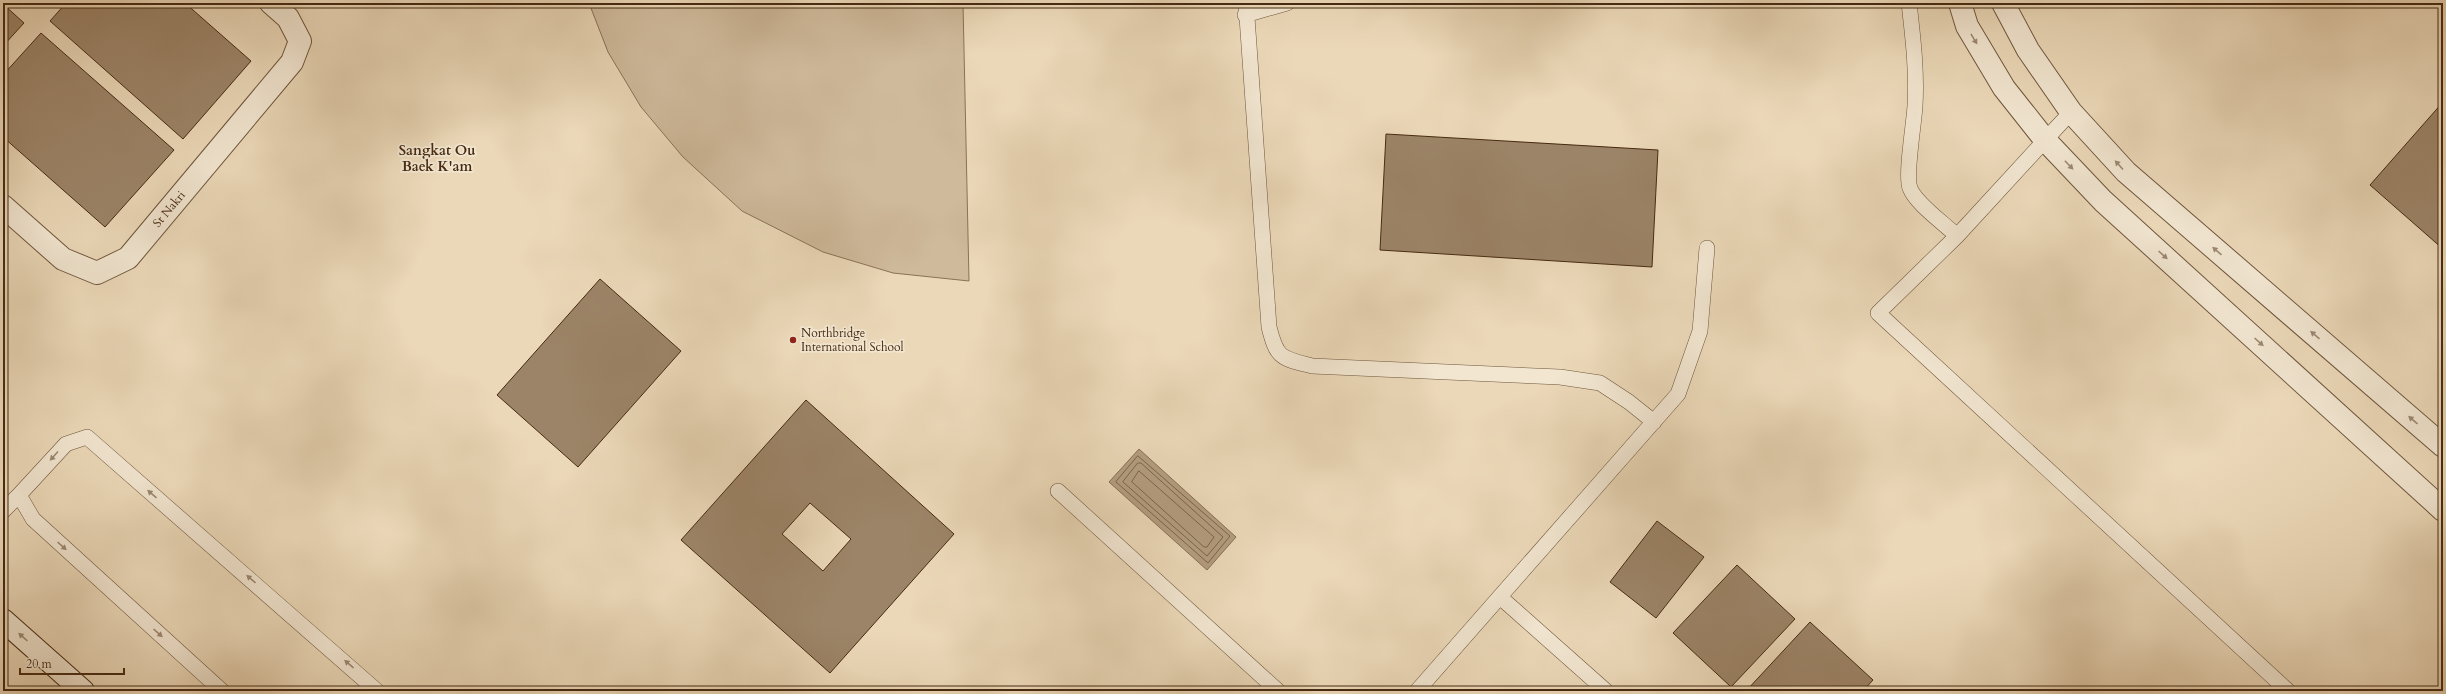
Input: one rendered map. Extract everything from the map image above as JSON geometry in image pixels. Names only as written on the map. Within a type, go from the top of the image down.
[{"type":"street","name":"St Nakri","points":[[3,206],[63,259],[97,274],[128,258],[292,62],[300,41],[288,18],[271,3]]},
{"type":"street","points":[[1960,3],[1967,26],[2004,88],[2046,141],[2109,206],[2443,510]]},
{"type":"street","points":[[2003,3],[2028,50],[2071,112],[2126,172],[2443,446]]},
{"type":"street","points":[[3,620],[83,691]]},
{"type":"lane","points":[[1287,3],[1246,9],[1269,327],[1274,348],[1286,359],[1312,366],[1560,377],[1600,383],[1629,402],[1654,422]]},
{"type":"lane","points":[[1909,3],[1916,62],[1913,129],[1907,171],[1910,188],[1918,199],[1957,236]]},
{"type":"lane","points":[[2071,112],[2046,141],[1957,236],[1878,313],[2288,691]]},
{"type":"lane","points":[[1417,691],[1678,394],[1700,330],[1707,248]]},
{"type":"lane","points":[[3,511],[66,444],[87,437],[377,691]]},
{"type":"lane","points":[[1058,491],[1278,691]]},
{"type":"lane","points":[[19,495],[33,520],[222,691]]},
{"type":"lane","points":[[1500,597],[1606,691]]},
{"type":"shaded area","points":[[589,3],[963,3],[969,281],[893,273],[823,252],[742,211],[683,157],[641,107],[608,52]]},
{"type":"water","points":[[1139,449],[1236,537],[1207,570],[1109,482]]},
{"type":"building","points":[[31,3],[40,3],[36,7]]},
{"type":"building","points":[[66,3],[185,3],[251,61],[183,139],[50,21]]},
{"type":"building","points":[[3,4],[24,23],[3,46]]},
{"type":"building","points":[[41,33],[174,150],[105,227],[3,137],[3,75]]},
{"type":"building","points":[[2443,102],[2443,249],[2370,185]]},
{"type":"building","points":[[1386,134],[1658,150],[1652,267],[1380,250]]},
{"type":"building","points":[[600,279],[681,351],[578,467],[497,395]]},
{"type":"building","points":[[806,400],[954,534],[830,673],[681,540]],"holes":[[[810,503],[851,539],[823,571],[782,534]]]},
{"type":"building","points":[[1657,521],[1704,557],[1656,618],[1610,582]]},
{"type":"building","points":[[1737,565],[1795,619],[1731,687],[1673,633]]},
{"type":"building","points":[[1810,622],[1873,680],[1863,691],[1746,691]]},
{"type":"place","name":"Northbridge International School","points":[[793,340]]},
{"type":"district","name":"Sangkat Ou Baek K'am","points":[[437,158]]}]
